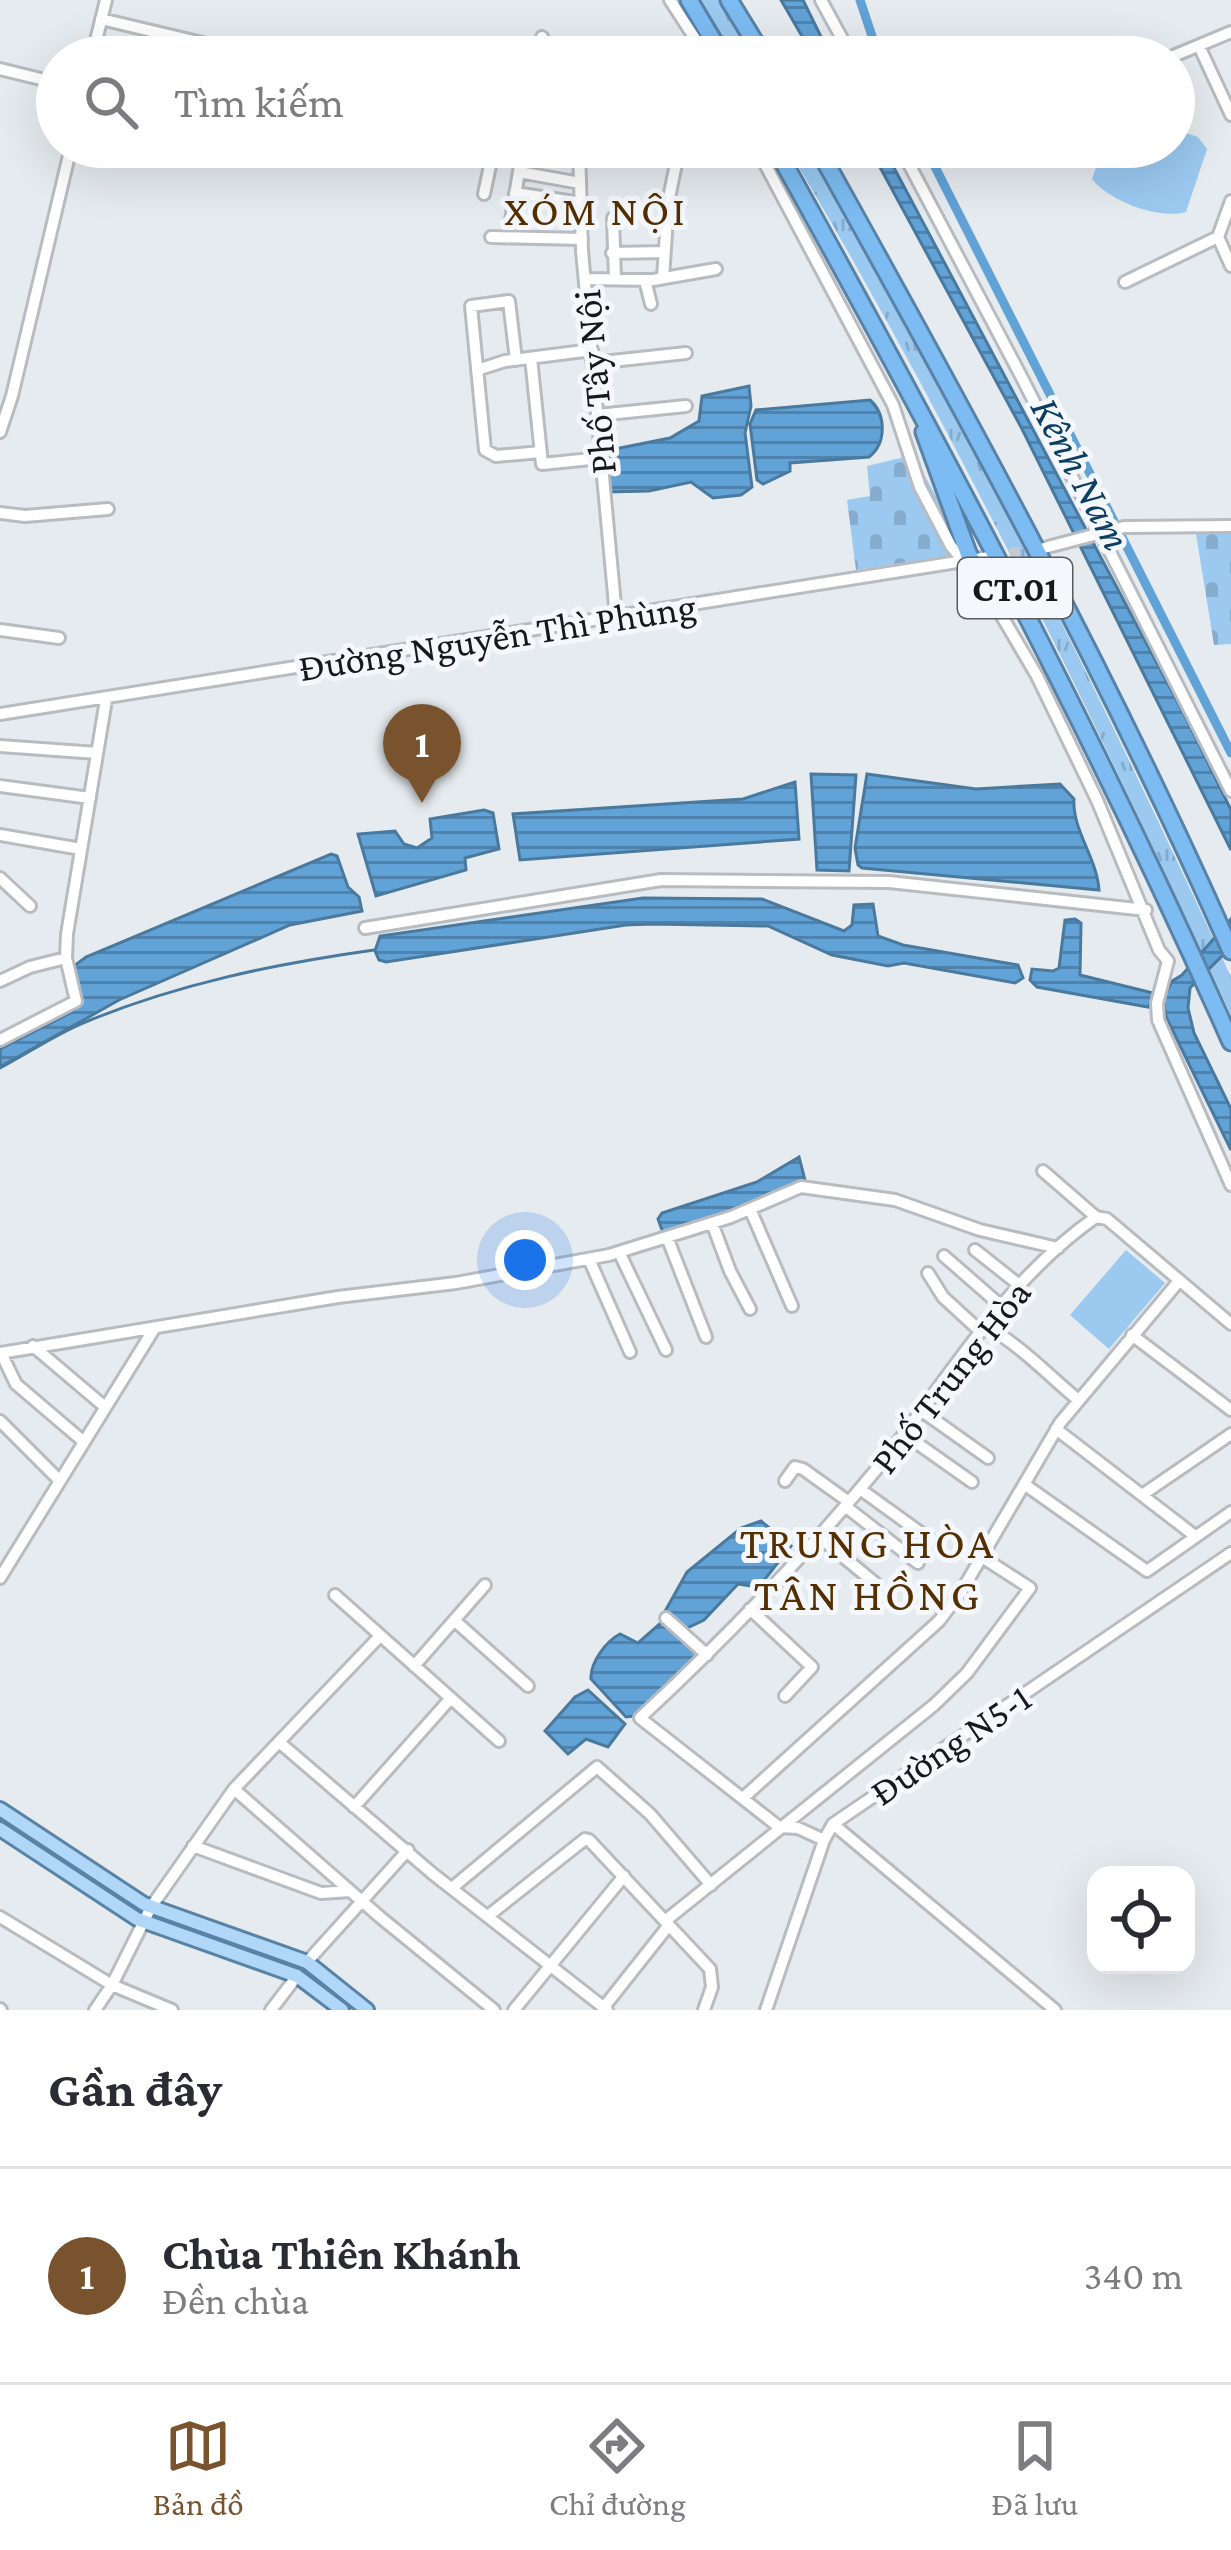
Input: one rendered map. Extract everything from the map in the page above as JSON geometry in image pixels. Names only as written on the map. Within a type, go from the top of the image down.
[{"type":"highway","points":[[688,0],[711,36]]},
{"type":"highway","points":[[729,0],[751,36]]},
{"type":"highway","name":"CT.01","points":[[787,168],[1043,642],[1231,1042]]},
{"type":"highway","name":"CT.01","points":[[829,168],[1076,625],[1231,951]]},
{"type":"highway","points":[[845,274],[925,434],[968,561],[986,587]]},
{"type":"main road","points":[[5,1813],[152,1907],[307,1962],[367,2010]]},
{"type":"main road","points":[[1,1831],[143,1922],[297,1976],[341,2010]]},
{"type":"main road","points":[[297,1976],[307,1962]]},
{"type":"street","points":[[97,36],[106,0]]},
{"type":"street","points":[[670,0],[693,36]]},
{"type":"street","points":[[821,0],[841,36]]},
{"type":"street","points":[[101,19],[173,36]]},
{"type":"street","points":[[1195,48],[1231,32]]},
{"type":"street","points":[[1199,46],[1229,106]]},
{"type":"street","points":[[0,69],[36,78]]},
{"type":"street","points":[[0,432],[66,168]]},
{"type":"street","points":[[484,194],[490,168]]},
{"type":"street","points":[[511,220],[520,168]]},
{"type":"street","name":"Phố Tây Nội","points":[[580,168],[585,279],[616,616]]},
{"type":"street","points":[[663,278],[668,203],[676,168]]},
{"type":"street","points":[[767,168],[893,406],[920,487],[951,546],[968,561]]},
{"type":"street","points":[[911,168],[1231,791]]},
{"type":"street","points":[[519,172],[580,183]]},
{"type":"street","points":[[515,194],[581,203]]},
{"type":"street","points":[[1231,201],[1218,237],[1231,266]]},
{"type":"street","points":[[614,218],[615,280]]},
{"type":"street","points":[[1125,282],[1218,237]]},
{"type":"street","points":[[491,238],[582,239]]},
{"type":"street","points":[[612,253],[664,252]]},
{"type":"street","points":[[585,279],[646,280],[716,268]]},
{"type":"street","points":[[646,280],[650,304]]},
{"type":"street","points":[[516,360],[509,301],[474,305],[470,310],[485,450],[496,456],[541,452]]},
{"type":"street","points":[[477,370],[531,358],[686,353]]},
{"type":"street","points":[[531,358],[542,464],[602,458]]},
{"type":"street","points":[[598,415],[686,406]]},
{"type":"street","points":[[0,513],[25,516],[108,509]]},
{"type":"street","points":[[1044,548],[1124,526],[1231,526]]},
{"type":"street","name":"Đường Nguyễn Thì Phùng","points":[[0,714],[995,556]]},
{"type":"street","points":[[986,587],[1036,676],[1146,910],[1168,964],[1157,1003],[1158,1020],[1231,1185]]},
{"type":"street","points":[[0,630],[59,638]]},
{"type":"street","points":[[0,1040],[75,1003],[66,958],[106,700]]},
{"type":"street","points":[[0,746],[97,754]]},
{"type":"street","points":[[0,785],[90,798]]},
{"type":"street","points":[[0,835],[81,849]]},
{"type":"street","points":[[0,878],[30,906]]},
{"type":"street","points":[[365,928],[661,880],[889,882],[1146,910]]},
{"type":"street","points":[[0,981],[66,958]]},
{"type":"street","points":[[1043,1171],[1231,1324]]},
{"type":"street","points":[[84,1442],[16,1384],[0,1353],[589,1259],[712,1223],[801,1187],[895,1200],[980,1230],[1058,1248]]},
{"type":"street","points":[[750,1209],[792,1306]]},
{"type":"street","name":"Phố Trung Hòa","points":[[743,1798],[640,1718],[707,1655],[847,1504],[999,1304],[1096,1217]]},
{"type":"street","points":[[712,1223],[750,1309]]},
{"type":"street","points":[[667,1237],[706,1337]]},
{"type":"street","points":[[975,1250],[1018,1284]]},
{"type":"street","points":[[619,1252],[666,1350]]},
{"type":"street","points":[[944,1256],[999,1304]]},
{"type":"street","points":[[589,1259],[630,1352]]},
{"type":"street","points":[[928,1273],[943,1297],[982,1328],[1008,1337],[1077,1399]]},
{"type":"street","points":[[824,1840],[799,1828],[779,1828],[743,1798],[939,1621],[1077,1399],[1179,1281]]},
{"type":"street","points":[[0,1578],[154,1329]]},
{"type":"street","points":[[1132,1335],[1231,1410]]},
{"type":"street","points":[[33,1346],[105,1407]]},
{"type":"street","points":[[922,1411],[988,1458]]},
{"type":"street","points":[[0,1421],[60,1480]]},
{"type":"street","points":[[1056,1429],[1195,1536]]},
{"type":"street","points":[[904,1434],[972,1482]]},
{"type":"street","points":[[1142,1496],[1231,1434]]},
{"type":"street","points":[[785,1481],[795,1467],[813,1472],[918,1563]]},
{"type":"street","points":[[1024,1484],[1147,1571],[1231,1512]]},
{"type":"street","points":[[860,1489],[932,1541]]},
{"type":"street","points":[[818,1536],[875,1583]]},
{"type":"street","name":"Đường N5-1","points":[[766,2010],[833,1824],[1231,1553]]},
{"type":"street","points":[[279,1742],[605,2009],[667,1923],[934,1705],[996,1638],[1030,1588],[982,1557]]},
{"type":"street","points":[[414,1666],[485,1585]]},
{"type":"street","points":[[335,1595],[499,1741]]},
{"type":"street","points":[[750,1609],[812,1667],[785,1696]]},
{"type":"street","points":[[454,1620],[528,1686]]},
{"type":"street","points":[[670,1621],[707,1655]]},
{"type":"street","points":[[95,2010],[152,1907],[234,1789],[380,1636]]},
{"type":"street","points":[[354,1807],[451,1698]]},
{"type":"street","points":[[452,1888],[597,1767],[650,1814],[711,1885]]},
{"type":"street","points":[[234,1789],[494,2010]]},
{"type":"street","points":[[1,1831],[5,1813]]},
{"type":"street","points":[[833,1824],[1055,2010]]},
{"type":"street","points":[[488,1916],[585,1839],[710,1969],[712,1987],[704,2010]]},
{"type":"street","points":[[194,1846],[321,1892],[350,1891]]},
{"type":"street","points":[[307,1962],[407,1850]]},
{"type":"street","points":[[514,2010],[624,1876]]},
{"type":"street","points":[[0,1917],[147,2005],[172,2010]]},
{"type":"street","points":[[271,2010],[297,1976]]},
{"type":"green space","points":[[700,0],[719,0],[740,36],[721,36]]},
{"type":"green space","points":[[1195,136],[1207,149],[1186,212],[1135,207],[1092,179],[1096,168],[1195,168]]},
{"type":"green space","points":[[799,168],[819,168],[1030,561],[1231,977],[1231,1015],[1021,575]]},
{"type":"green space","points":[[913,455],[968,553],[856,570],[847,500],[870,496],[867,466]]},
{"type":"green space","points":[[1231,533],[1231,644],[1214,645],[1196,534]]},
{"type":"green space","points":[[1126,1250],[1165,1283],[1109,1349],[1070,1315]]},
{"type":"shaded area","points":[[781,0],[803,0],[821,36],[802,36]]},
{"type":"shaded area","name":"Kênh Nam","points":[[880,168],[894,168],[1184,714],[1231,810],[1231,850],[1022,429]]},
{"type":"shaded area","points":[[749,386],[751,406],[745,433],[752,487],[741,495],[713,498],[691,482],[649,491],[607,492],[605,451],[670,438],[699,421],[702,396]]},
{"type":"shaded area","points":[[870,400],[882,428],[879,444],[869,457],[790,463],[790,471],[763,484],[757,480],[750,424],[756,410]]},
{"type":"shaded area","points":[[811,774],[856,775],[849,871],[817,870]]},
{"type":"shaded area","points":[[867,774],[976,789],[1060,784],[1074,799],[1099,890],[862,868],[855,848]]},
{"type":"shaded area","points":[[795,782],[799,839],[520,860],[513,814],[743,799]]},
{"type":"shaded area","points":[[484,810],[493,813],[499,849],[465,858],[466,870],[376,896],[358,834],[395,831],[404,844],[417,848],[432,838],[430,819]]},
{"type":"shaded area","points":[[331,854],[337,856],[362,911],[290,925],[119,1000],[0,1067],[0,1049],[72,1012],[74,966],[86,957]]},
{"type":"shaded area","points":[[643,898],[762,899],[844,931],[852,925],[854,905],[873,904],[878,936],[903,945],[1018,965],[1023,978],[1015,983],[832,955],[768,926],[626,925],[386,962],[375,951],[380,936]]},
{"type":"shaded area","points":[[1231,919],[1231,947],[1190,988],[1188,1008],[1194,1033],[1231,1109],[1231,1150],[1166,1017],[1164,1004],[1151,1002],[1148,1007],[1037,987],[1030,980],[1032,969],[1059,968],[1065,920],[1081,923],[1080,975],[1165,996],[1172,981]]},
{"type":"shaded area","points":[[799,1157],[805,1180],[670,1234],[662,1230],[658,1219],[662,1213],[757,1182]]},
{"type":"shaded area","points":[[761,1521],[791,1546],[762,1583],[757,1587],[738,1584],[704,1620],[685,1629],[664,1613],[687,1572],[741,1528]]},
{"type":"shaded area","points":[[663,1621],[700,1652],[634,1716],[626,1717],[591,1679],[593,1666],[615,1637],[620,1634],[638,1643]]},
{"type":"shaded area","points":[[588,1690],[625,1724],[608,1747],[586,1739],[568,1754],[545,1731],[575,1697]]},
{"type":"waterway","points":[[860,0],[872,36]]},
{"type":"waterway","points":[[936,168],[1231,753]]},
{"type":"waterway","points":[[0,1068],[72,1028],[154,997],[263,969],[374,950]]},
{"type":"tunnel","points":[[995,556],[1041,548]]},
{"type":"place","name":"Chùa Thiên Khánh","points":[[422,803]]},
{"type":"district","name":"XÓM NỘI","points":[[596,210]]},
{"type":"district","name":"TRUNG HÒA TÂN HỒNG","points":[[868,1568]]}]
